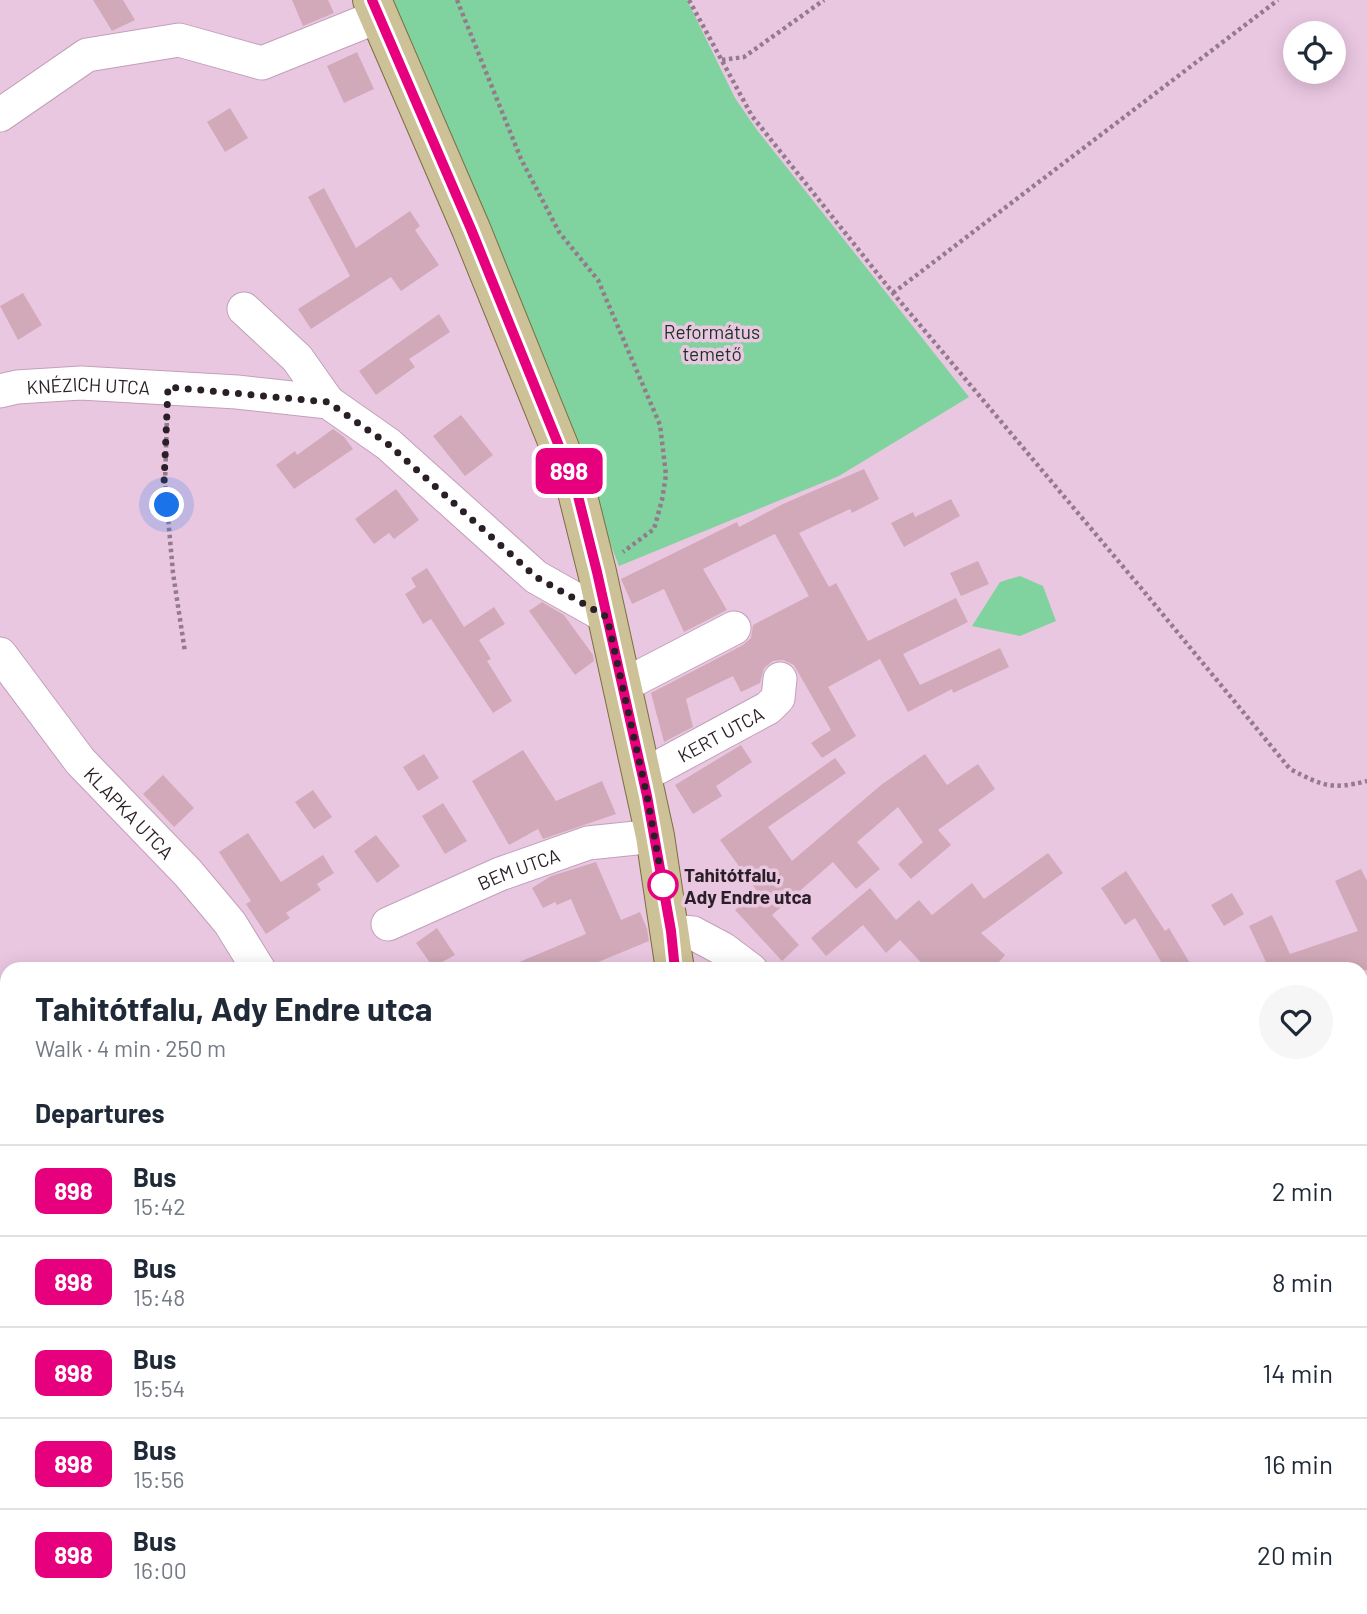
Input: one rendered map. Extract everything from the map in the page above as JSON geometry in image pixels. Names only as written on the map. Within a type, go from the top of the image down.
[{"type":"main road","points":[[376,8],[471,229],[576,488],[655,836],[674,962]]},
{"type":"street","points":[[0,116],[87,55],[178,40],[262,63],[376,8]]},
{"type":"street","points":[[244,309],[297,358],[328,402]]},
{"type":"street","name":"KNÉZICH UTCA","points":[[0,391],[17,387],[81,383],[168,387],[328,402],[388,444],[536,577],[607,617]]},
{"type":"street","points":[[622,686],[734,628]]},
{"type":"street","name":"KLAPKA UTCA","points":[[0,654],[80,761],[188,873],[230,923],[254,962]]},
{"type":"street","name":"KERT UTCA","points":[[642,776],[768,708],[778,698],[780,679]]},
{"type":"street","name":"BEM UTCA","points":[[388,924],[500,874],[588,843],[655,836]]},
{"type":"street","points":[[671,931],[693,933],[740,962]]},
{"type":"path","points":[[457,0],[520,159],[559,232],[598,279],[660,425],[666,475],[654,529],[597,572]]},
{"type":"path","points":[[689,0],[752,116],[893,293],[1138,583],[1290,769],[1322,785],[1345,787],[1367,781]]},
{"type":"path","points":[[722,60],[744,57],[824,0]]},
{"type":"path","points":[[893,293],[1278,0]]},
{"type":"path","points":[[168,387],[164,483],[173,573],[185,652]]},
{"type":"green space","name":"Református temető","points":[[391,0],[687,0],[735,98],[757,130],[969,397],[839,476],[619,566],[481,208]]},
{"type":"green space","points":[[1020,576],[1043,586],[1056,621],[1020,636],[972,626],[1000,582]]},
{"type":"building","points":[[93,0],[123,0],[135,20],[112,31]]},
{"type":"building","points":[[292,0],[328,0],[334,13],[303,26]]},
{"type":"building","points":[[357,52],[374,89],[344,103],[327,66]]},
{"type":"building","points":[[230,108],[248,138],[225,152],[207,122]]},
{"type":"building","points":[[324,188],[356,248],[410,211],[420,226],[415,230],[439,265],[401,291],[391,277],[311,329],[298,309],[350,276],[308,197]]},
{"type":"building","points":[[23,293],[42,325],[18,340],[0,306]]},
{"type":"building","points":[[439,314],[450,332],[409,359],[415,367],[376,395],[359,371]]},
{"type":"building","points":[[461,415],[493,455],[465,476],[433,436]]},
{"type":"building","points":[[333,429],[344,437],[353,449],[294,489],[276,465],[295,451],[297,455]]},
{"type":"building","points":[[864,469],[879,499],[852,513],[850,509],[799,533],[829,587],[836,583],[868,641],[956,598],[968,622],[903,654],[920,685],[1000,648],[1009,667],[953,693],[952,689],[908,712],[880,659],[828,687],[856,736],[822,758],[811,743],[831,730],[794,665],[783,660],[773,661],[764,668],[760,683],[741,692],[733,676],[686,699],[693,727],[664,742],[651,693],[743,645],[751,638],[753,625],[809,596],[775,534],[703,569],[727,610],[684,632],[664,589],[632,604],[621,579],[737,522],[739,527],[783,504]]},
{"type":"building","points":[[396,489],[419,520],[394,539],[389,533],[374,544],[355,519]]},
{"type":"building","points":[[951,499],[960,516],[904,547],[891,523],[913,512],[915,517]]},
{"type":"building","points":[[978,561],[989,584],[961,596],[950,573]]},
{"type":"building","points":[[427,568],[464,627],[494,607],[505,624],[479,640],[491,659],[487,661],[512,701],[493,713],[431,619],[423,624],[405,594],[416,587],[411,578]]},
{"type":"building","points":[[542,602],[564,615],[593,655],[594,661],[575,675],[529,611]]},
{"type":"building","points":[[741,745],[752,762],[716,786],[722,796],[693,814],[675,785]]},
{"type":"building","points":[[523,750],[556,801],[602,781],[616,814],[543,839],[538,829],[509,845],[472,781]]},
{"type":"building","points":[[424,754],[439,778],[418,791],[403,767]]},
{"type":"building","points":[[925,754],[947,785],[978,764],[995,789],[938,830],[951,845],[911,879],[898,864],[923,842],[898,807],[857,842],[880,869],[856,889],[833,862],[772,915],[799,945],[782,961],[735,910],[757,891],[720,840],[835,758],[846,773],[768,827],[792,861],[881,785]]},
{"type":"building","points":[[163,775],[194,808],[174,827],[143,794]]},
{"type":"building","points":[[313,790],[332,817],[314,829],[295,802]]},
{"type":"building","points":[[443,803],[467,841],[445,854],[422,816]]},
{"type":"building","points":[[248,833],[281,882],[323,855],[334,873],[317,884],[321,890],[286,913],[290,918],[266,934],[246,904],[251,901],[219,852]]},
{"type":"building","points":[[376,835],[400,866],[377,883],[354,851]]},
{"type":"building","points":[[1048,853],[1063,873],[981,933],[1005,955],[999,962],[921,962],[900,940],[886,953],[863,925],[826,956],[811,938],[870,888],[896,920],[919,900],[932,915],[972,883],[984,899]]},
{"type":"building","points":[[596,862],[621,920],[640,912],[649,941],[598,962],[519,962],[586,934],[571,899],[543,908],[532,888],[551,876]]},
{"type":"building","points":[[1361,869],[1367,881],[1367,962],[1266,962],[1249,926],[1272,915],[1290,954],[1358,931],[1335,881]]},
{"type":"building","points":[[1126,871],[1165,931],[1169,928],[1189,962],[1161,962],[1135,918],[1125,925],[1101,888]]},
{"type":"building","points":[[1232,893],[1244,914],[1224,926],[1211,905]]},
{"type":"building","points":[[437,928],[455,955],[442,962],[429,962],[416,943]]},
{"type":"bus line","name":"898","points":[[372,0],[471,229],[576,488],[647,796],[674,962]]},
{"type":"place","name":"Tahitótfalu, Ady Endre utca","points":[[663,885]]},
{"type":"route","points":[[167,505],[164,483],[168,387],[328,402],[388,444],[536,577],[607,617],[647,796],[663,885]]}]
